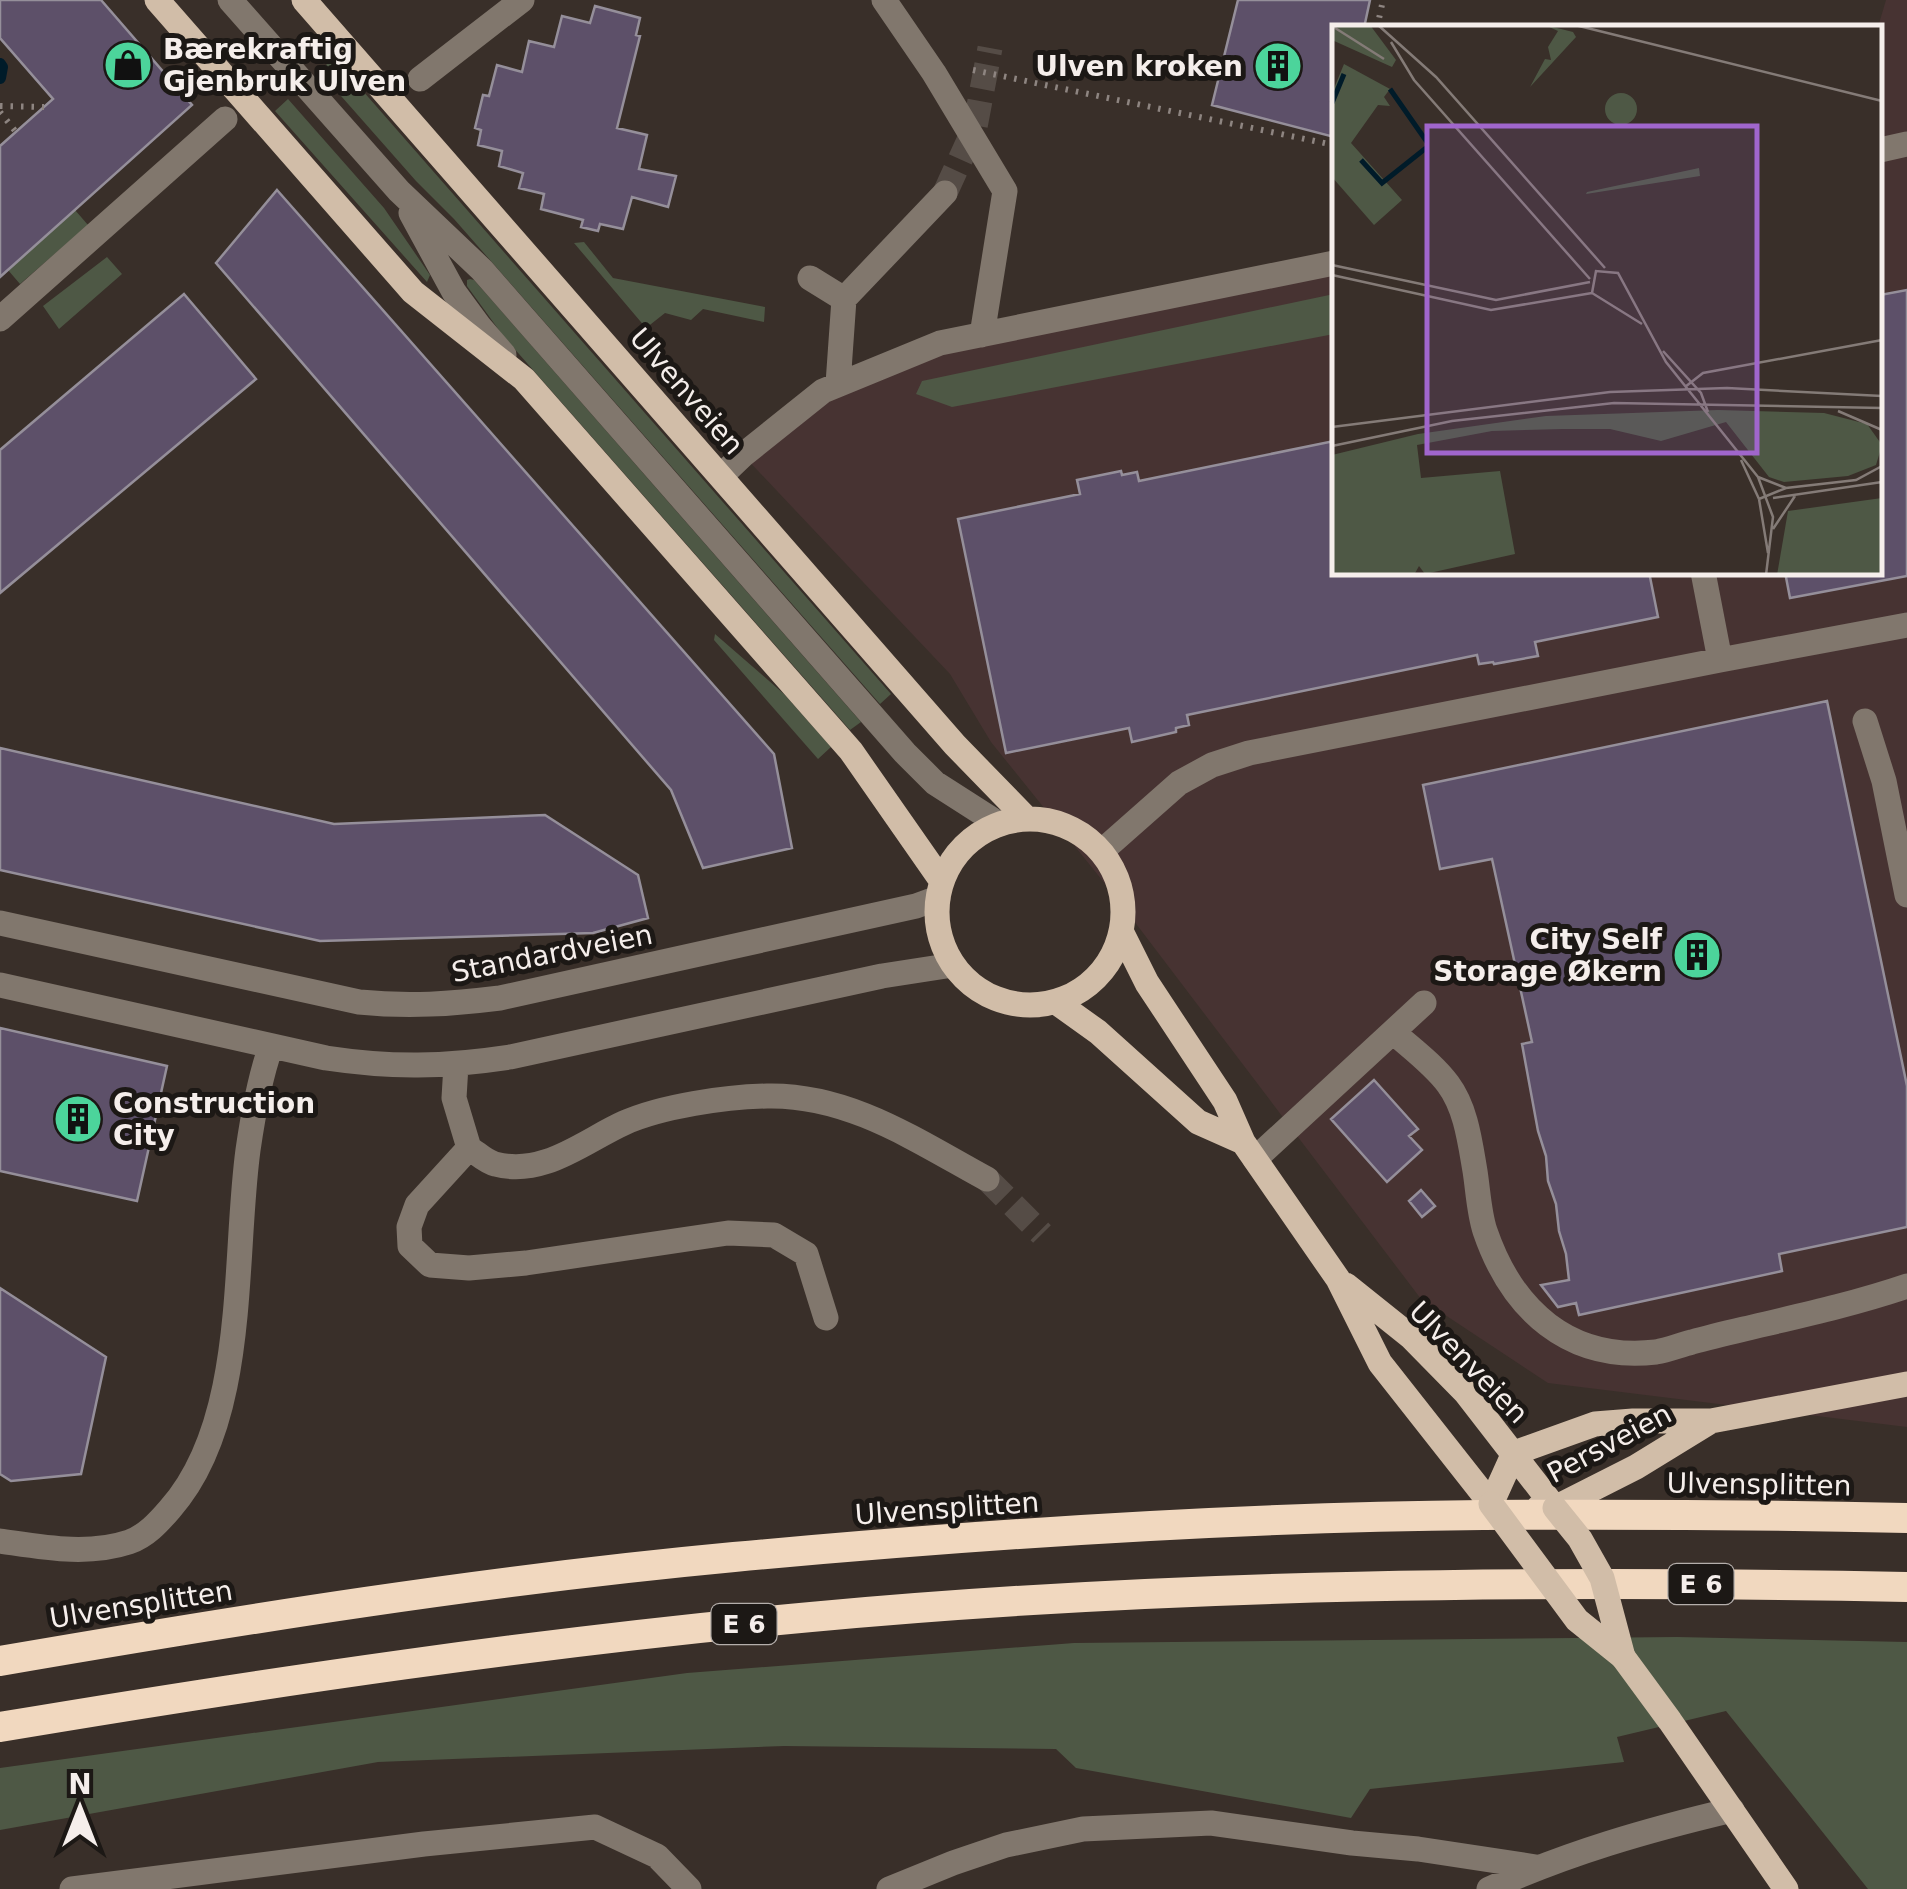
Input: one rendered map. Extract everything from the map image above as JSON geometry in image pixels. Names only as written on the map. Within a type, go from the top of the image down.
[{"type":"highway","name":"Ulvensplitten","points":[[0,1661],[431,1592],[675,1563],[886,1544],[1253,1522],[1479,1515],[1907,1518]]},
{"type":"highway","name":"E 6","points":[[0,1727],[347,1672],[795,1618],[1250,1589],[1734,1584],[1907,1588]]},
{"type":"main road","points":[[157,0],[414,292],[524,379],[851,752],[940,889]]},
{"type":"main road","name":"Ulvenveien","points":[[304,0],[955,745],[1027,819]]},
{"type":"main road","points":[[1027,819],[1072,828],[1102,851],[1116,875],[1124,911],[1114,954],[1096,979],[1074,996],[1024,1006],[996,999],[972,986],[953,965],[940,936],[937,917],[940,889],[959,852],[975,837],[1000,824],[1027,819]]},
{"type":"main road","name":"Ulvenveien","points":[[1122,932],[1147,983],[1225,1101],[1249,1150],[1338,1278],[1380,1363],[1577,1620],[1623,1657],[1786,1889]]},
{"type":"main road","points":[[1056,1002],[1098,1032],[1198,1122],[1249,1150]]},
{"type":"main road","name":"Ulvenveien","points":[[1338,1278],[1411,1337],[1466,1393],[1580,1539],[1602,1578],[1623,1657]]},
{"type":"main road","name":"Persveien","points":[[1712,1422],[1555,1508],[1490,1504],[1514,1453],[1595,1424],[1712,1422],[1907,1384]]},
{"type":"street","points":[[230,0],[399,191],[482,270],[905,753],[935,782],[1000,824]]},
{"type":"street","points":[[420,79],[522,0]]},
{"type":"street","points":[[884,0],[1005,191],[982,335]]},
{"type":"street","points":[[0,319],[225,119]]},
{"type":"street","points":[[1882,150],[1907,144]]},
{"type":"street","points":[[399,191],[454,292],[524,379]]},
{"type":"street","points":[[838,384],[844,299],[945,193]]},
{"type":"street","points":[[721,476],[823,391],[940,343],[1332,263]]},
{"type":"street","points":[[810,278],[844,299]]},
{"type":"street","points":[[1704,575],[1720,660]]},
{"type":"street","points":[[1102,851],[1180,783],[1212,765],[1249,753],[1907,625]]},
{"type":"street","points":[[1865,721],[1884,780],[1907,895]]},
{"type":"street","name":"Standardveien","points":[[0,923],[359,1002],[439,1006],[500,998],[916,906],[940,889]]},
{"type":"street","points":[[0,984],[271,1046],[368,1064],[456,1065],[510,1057],[882,976],[953,965]]},
{"type":"street","points":[[1249,1150],[1424,1003]]},
{"type":"street","points":[[1392,1032],[1448,1084],[1461,1106],[1484,1228],[1499,1264],[1516,1293],[1564,1338],[1624,1354],[1660,1352],[1907,1286]]},
{"type":"street","points":[[0,1541],[56,1550],[131,1542],[153,1528],[180,1498],[208,1448],[230,1358],[248,1151],[261,1074],[271,1046]]},
{"type":"street","points":[[456,1065],[454,1098],[469,1148],[494,1164],[526,1166],[569,1154],[625,1122],[694,1103],[768,1096],[819,1100],[868,1115],[987,1179]]},
{"type":"street","points":[[469,1148],[418,1205],[409,1227],[410,1246],[430,1265],[469,1268],[526,1263],[728,1232],[774,1235],[806,1254],[826,1318]]},
{"type":"street","points":[[1489,1889],[1536,1867],[1615,1840],[1732,1810]]},
{"type":"street","points":[[888,1889],[1006,1845],[1082,1829],[1211,1822],[1536,1867]]},
{"type":"street","points":[[72,1889],[424,1844],[594,1827],[657,1856],[689,1889]]},
{"type":"path","points":[[1379,25],[1383,0]]},
{"type":"path","points":[[925,60],[1332,145]]},
{"type":"path","points":[[0,109],[44,107]]},
{"type":"path","points":[[0,109],[16,132]]},
{"type":"shaded area","points":[[1886,0],[1907,0],[1907,1427],[1548,1383],[1421,1299],[1118,900],[991,742],[950,674],[743,455],[823,391],[940,343],[1332,262],[1332,575],[1882,575],[1882,25],[1879,25]]},
{"type":"green space","points":[[334,58],[891,694],[880,704],[319,71]]},
{"type":"green space","points":[[288,99],[384,208],[430,275],[427,282],[275,111]]},
{"type":"green space","points":[[75,210],[88,225],[20,284],[8,270]]},
{"type":"green space","points":[[584,242],[613,278],[765,307],[764,322],[703,309],[691,320],[665,313],[646,328],[574,243]]},
{"type":"green space","points":[[107,257],[122,274],[59,329],[43,306]]},
{"type":"green space","points":[[470,279],[861,722],[850,730],[504,337],[467,286]]},
{"type":"green space","points":[[1332,294],[1332,334],[952,407],[916,394],[922,381]]},
{"type":"green space","points":[[715,634],[784,694],[831,747],[818,759],[714,640]]},
{"type":"green space","points":[[1677,1637],[1907,1642],[1907,1889],[1868,1889],[1726,1711],[1617,1737],[1624,1762],[1370,1789],[1351,1818],[1076,1768],[1056,1749],[784,1746],[378,1762],[0,1830],[0,1768],[687,1673],[1074,1643]]},
{"type":"building","points":[[0,0],[101,0],[192,105],[0,277],[0,146],[53,99],[0,38]]},
{"type":"building","name":"Ulven kroken","points":[[1238,0],[1370,0],[1365,25],[1332,25],[1332,136],[1212,105]]},
{"type":"building","points":[[595,6],[640,18],[636,35],[640,36],[617,128],[647,135],[639,169],[676,176],[668,207],[632,197],[623,229],[600,224],[598,231],[581,227],[583,220],[541,209],[544,194],[519,188],[523,173],[499,166],[502,151],[478,145],[481,130],[475,128],[483,95],[489,96],[497,65],[522,72],[529,41],[554,47],[562,16],[590,23]]},
{"type":"building","points":[[277,190],[774,754],[792,848],[703,868],[671,790],[216,263]]},
{"type":"building","points":[[1907,290],[1907,576],[1790,598],[1786,575],[1882,575],[1882,295]]},
{"type":"building","points":[[184,294],[256,379],[0,593],[0,450]]},
{"type":"building","points":[[1332,441],[1332,575],[1650,575],[1658,617],[1535,642],[1538,656],[1479,664],[1477,655],[1187,715],[1189,725],[1176,728],[1176,732],[1132,742],[1129,728],[1006,753],[958,519],[1080,494],[1077,480],[1121,471],[1122,475],[1137,472],[1139,481]]},
{"type":"building","name":"City Self Storage Økern","points":[[1827,701],[1907,1086],[1907,1227],[1779,1254],[1782,1271],[1579,1315],[1576,1303],[1558,1307],[1541,1285],[1569,1280],[1566,1254],[1522,1044],[1532,1042],[1492,859],[1440,869],[1423,785]]},
{"type":"building","points":[[0,748],[334,824],[545,815],[638,875],[648,918],[593,933],[320,941],[0,870]]},
{"type":"building","name":"Construction City","points":[[0,1028],[167,1066],[137,1201],[0,1171]]},
{"type":"building","points":[[1374,1080],[1418,1129],[1409,1136],[1422,1150],[1387,1182],[1331,1119]]},
{"type":"building","points":[[1421,1190],[1435,1206],[1422,1217],[1409,1201]]},
{"type":"building","points":[[0,1288],[106,1357],[81,1474],[11,1481],[0,1474]]},
{"type":"waterway","points":[[0,64],[0,78]]},
{"type":"tunnel","points":[[945,193],[975,127],[990,48]]},
{"type":"tunnel","points":[[987,1179],[1042,1234]]},
{"type":"place","name":"Bærekraftig Gjenbruk Ulven","points":[[128,65]]},
{"type":"place","name":"Ulven kroken","points":[[1278,66]]},
{"type":"place","name":"City Self Storage Økern","points":[[1697,955]]},
{"type":"place","name":"Construction City","points":[[78,1119]]}]
